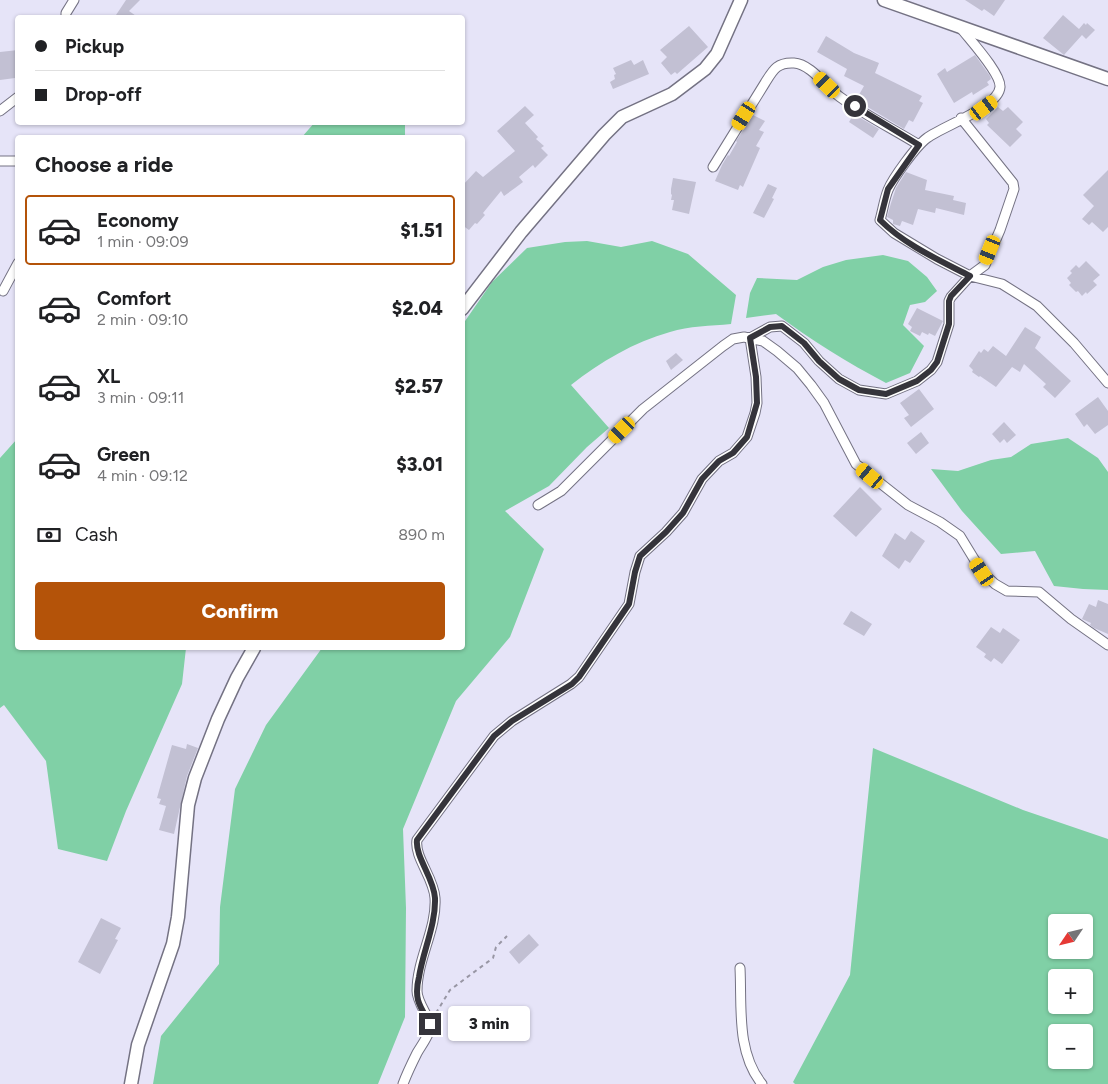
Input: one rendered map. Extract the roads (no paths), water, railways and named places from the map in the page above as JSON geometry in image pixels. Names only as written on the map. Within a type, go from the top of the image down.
[{"type":"main road","points":[[465,306],[521,232],[622,116],[672,94],[705,69],[717,54],[740,0]]},
{"type":"main road","points":[[884,0],[1108,79]]},
{"type":"main road","points":[[131,1084],[138,1045],[173,944],[178,917],[188,805],[194,778],[218,719],[237,678],[253,650]]},
{"type":"street","points":[[66,15],[74,0]]},
{"type":"street","points":[[959,26],[998,76],[1000,88],[996,99],[984,108],[961,118],[937,132],[919,145],[888,189],[880,220],[894,234],[937,259],[970,276],[1002,284],[1036,306],[1074,344],[1108,383]]},
{"type":"street","points":[[713,167],[773,70],[782,63],[797,63],[815,74],[839,97],[919,145]]},
{"type":"street","points":[[0,111],[15,99]]},
{"type":"street","points":[[750,338],[770,327],[782,326],[804,343],[819,361],[839,379],[859,390],[886,394],[917,381],[931,370],[937,362],[949,324],[949,301],[951,296],[970,276],[984,265],[1000,230],[1014,189],[1013,182],[961,118]]},
{"type":"street","points":[[0,161],[15,161]]},
{"type":"street","points":[[3,291],[15,269]]},
{"type":"street","points":[[538,505],[561,491],[643,409],[722,346],[733,339],[744,336],[763,341],[797,368],[824,403],[856,464],[908,505],[940,522],[960,536],[982,572],[995,584],[1007,591],[1039,592],[1071,619],[1108,645]]},
{"type":"street","points":[[403,1084],[415,1056],[428,1035],[430,1024],[420,1007],[417,990],[423,952],[432,925],[435,897],[433,885],[416,848],[417,840],[494,736],[512,721],[572,684],[579,677],[629,604],[640,556],[683,513],[702,479],[719,461],[733,453],[747,437],[757,403],[756,377],[750,338]]},
{"type":"street","points":[[740,968],[741,1018],[746,1055],[762,1084]]}]
